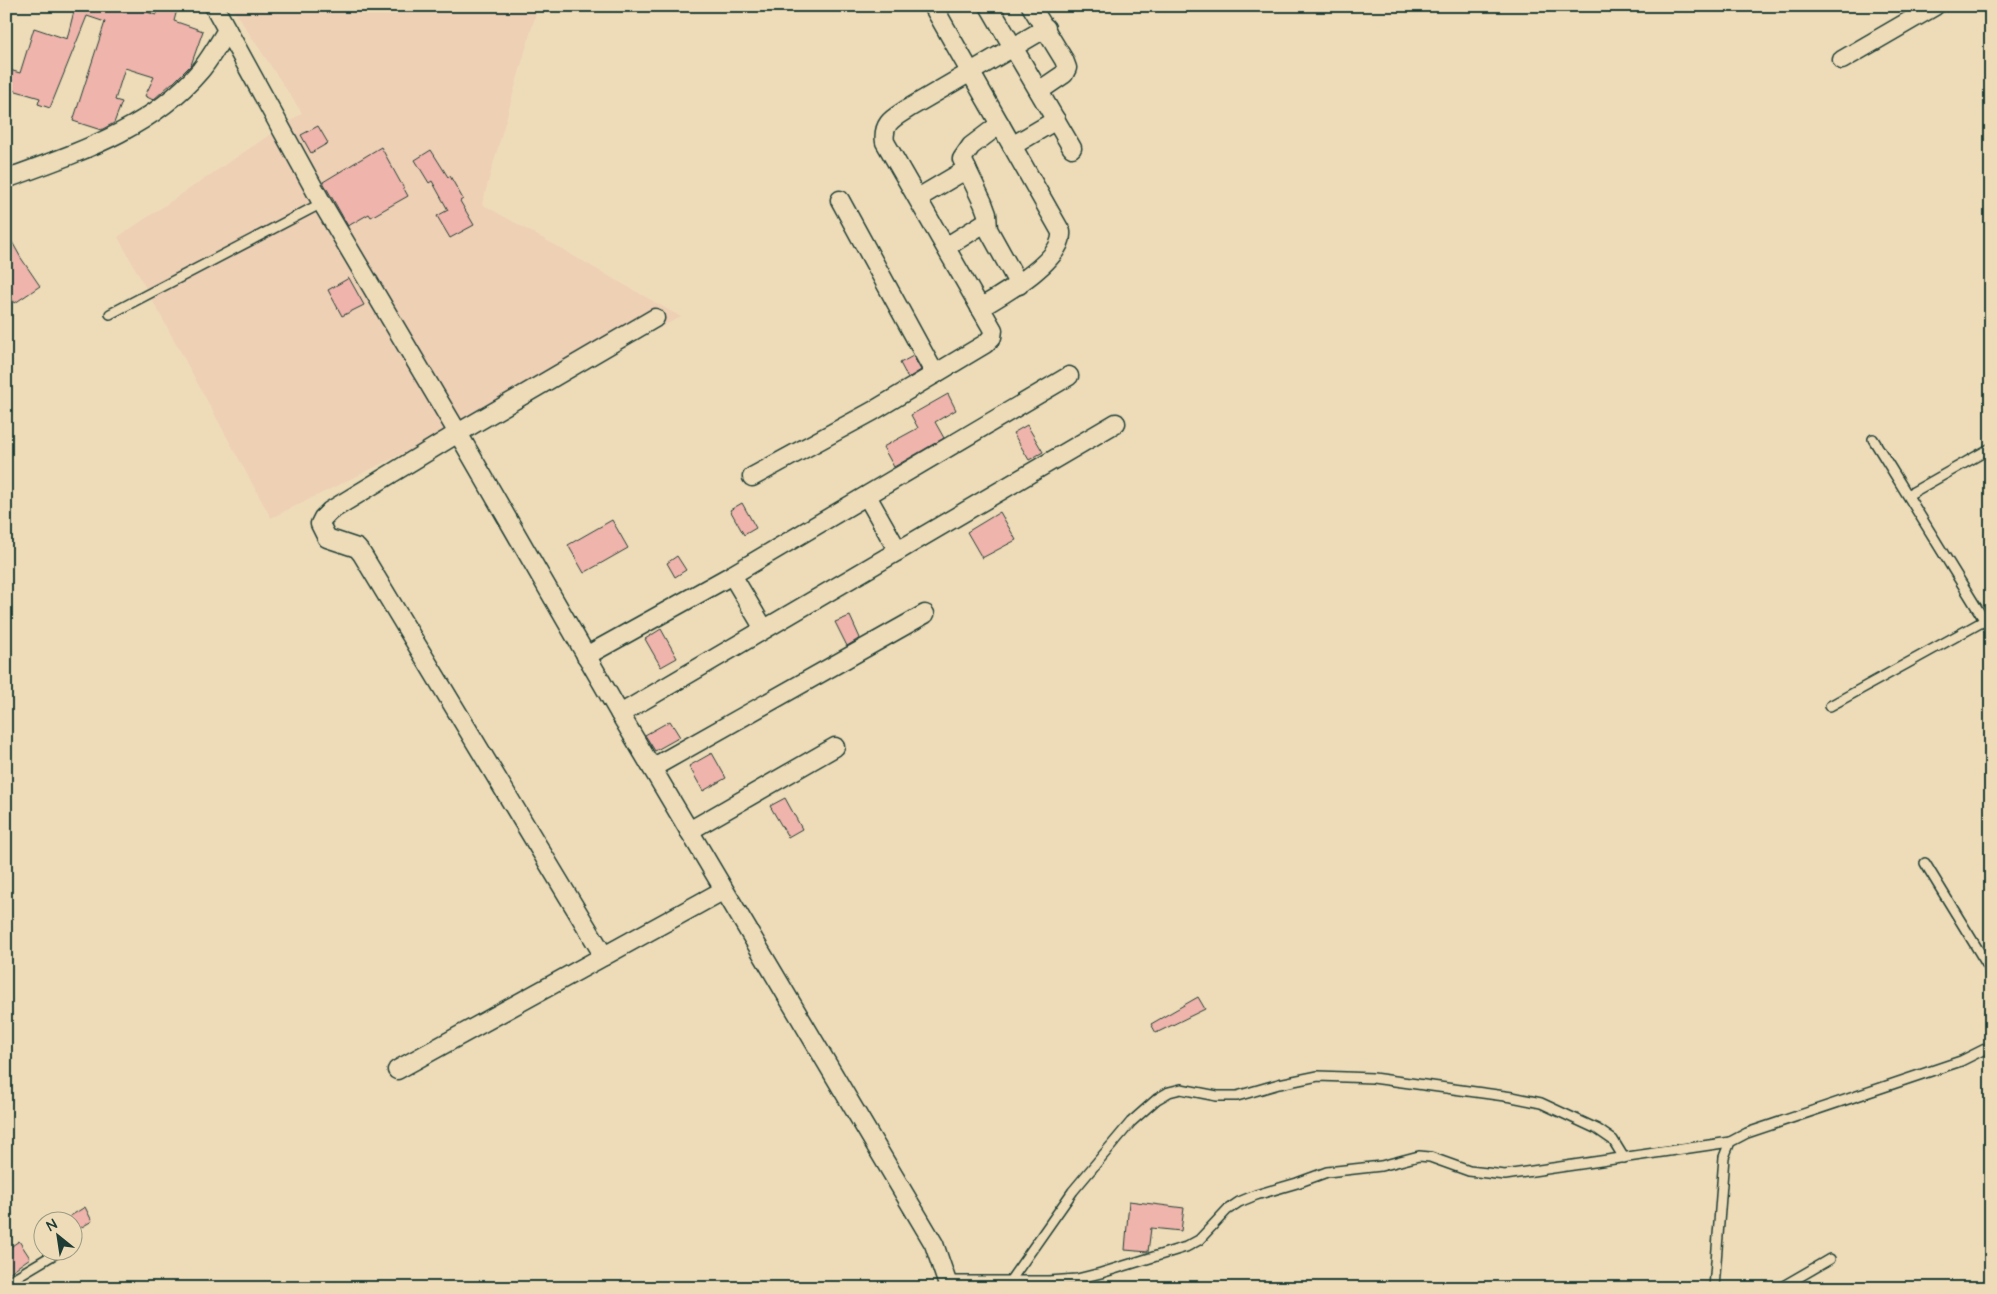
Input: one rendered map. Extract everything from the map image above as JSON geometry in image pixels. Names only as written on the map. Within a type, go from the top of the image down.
[{"type":"street","points":[[214,6],[322,203],[458,433],[620,714],[934,1244],[948,1284]]},
{"type":"street","points":[[933,6],[1061,232],[1062,239],[1032,275],[980,308]]},
{"type":"street","points":[[989,6],[1072,148]]},
{"type":"street","points":[[1031,6],[1046,28],[1067,68],[1064,74],[1039,91]]},
{"type":"street","points":[[1842,60],[1935,6]]},
{"type":"street","points":[[752,477],[873,411],[985,344],[992,337],[993,330],[886,142],[884,132],[888,123],[1046,28]]},
{"type":"street","points":[[6,180],[91,148],[130,129],[188,84],[201,70],[228,30]]},
{"type":"street","points":[[1012,146],[1056,120]]},
{"type":"street","points":[[1000,124],[971,146],[962,159],[983,203],[987,214],[986,222],[993,240],[1019,285]]},
{"type":"street","points":[[918,198],[966,169]]},
{"type":"street","points":[[840,200],[935,374]]},
{"type":"street","points":[[946,247],[986,222]]},
{"type":"street","points":[[604,956],[362,554],[357,548],[327,538],[320,524],[330,511],[458,433],[655,318]]},
{"type":"street","points":[[586,656],[732,575],[1070,376]]},
{"type":"street","points":[[620,714],[1116,423]]},
{"type":"street","points":[[867,496],[898,551]]},
{"type":"street","points":[[732,575],[764,629]]},
{"type":"street","points":[[652,768],[925,614]]},
{"type":"street","points":[[689,831],[835,747]]},
{"type":"street","points":[[397,1070],[724,890]]},
{"type":"lane","points":[[110,314],[322,203]]},
{"type":"lane","points":[[1873,439],[1988,618],[1991,631]]},
{"type":"lane","points":[[1908,495],[1991,448]]},
{"type":"lane","points":[[1830,706],[1988,618]]},
{"type":"lane","points":[[1925,863],[1991,971]]},
{"type":"lane","points":[[948,1284],[1077,1279],[1186,1248],[1199,1240],[1227,1210],[1239,1202],[1327,1172],[1381,1166],[1419,1156],[1430,1157],[1468,1171],[1506,1175],[1730,1142],[1746,1133],[1961,1061],[1991,1046]]},
{"type":"lane","points":[[1010,1281],[1073,1191],[1131,1122],[1157,1099],[1169,1092],[1181,1089],[1217,1096],[1237,1096],[1279,1084],[1318,1076],[1373,1078],[1512,1097],[1541,1103],[1598,1129],[1613,1140],[1624,1158]]},
{"type":"lane","points":[[1714,1288],[1724,1157],[1730,1142]]},
{"type":"lane","points":[[1786,1286],[1830,1259]]},
{"type":"lane","points":[[6,1283],[41,1262]]},
{"type":"shaded area","points":[[231,6],[538,6],[482,204],[681,317],[271,518],[118,237],[302,113]]},
{"type":"building","points":[[66,6],[104,6],[127,12],[130,6],[156,15],[159,6],[178,6],[174,21],[203,31],[191,65],[153,100],[145,96],[154,77],[125,68],[115,100],[122,102],[114,123],[101,130],[73,121],[105,22],[87,16],[50,108],[38,104],[40,98],[6,88],[6,69],[20,73],[34,28],[67,39],[74,11],[66,8]]},
{"type":"building","points":[[318,126],[328,143],[311,153],[301,135]]},
{"type":"building","points":[[381,147],[408,196],[371,217],[369,214],[348,226],[323,182]]},
{"type":"building","points":[[431,150],[448,177],[450,176],[463,199],[460,201],[474,225],[450,238],[437,216],[448,210],[432,181],[429,183],[415,160]]},
{"type":"building","points":[[6,231],[40,286],[15,303],[6,291]]},
{"type":"building","points":[[349,278],[364,305],[342,316],[328,290]]},
{"type":"building","points":[[913,356],[921,370],[908,378],[900,363]]},
{"type":"building","points":[[948,394],[956,410],[935,422],[944,438],[894,467],[883,447],[918,428],[911,415]]},
{"type":"building","points":[[1027,425],[1043,452],[1029,460],[1013,433]]},
{"type":"building","points":[[742,503],[756,528],[744,535],[730,510]]},
{"type":"building","points":[[1000,512],[1016,540],[982,558],[967,532]]},
{"type":"building","points":[[612,520],[628,548],[584,573],[568,545]]},
{"type":"building","points":[[677,556],[686,570],[675,577],[667,563]]},
{"type":"building","points":[[850,616],[860,638],[847,646],[835,622]]},
{"type":"building","points":[[661,629],[677,658],[661,667],[645,639]]},
{"type":"building","points":[[670,721],[680,737],[655,751],[645,735]]},
{"type":"building","points":[[712,753],[726,778],[703,791],[689,766]]},
{"type":"building","points":[[785,798],[802,829],[788,837],[770,806]]},
{"type":"building","points":[[1198,997],[1205,1009],[1156,1033],[1151,1024]]},
{"type":"building","points":[[1129,1201],[1184,1208],[1181,1231],[1151,1228],[1148,1252],[1125,1250]]},
{"type":"building","points":[[85,1207],[92,1221],[82,1227],[82,1212],[77,1212]]},
{"type":"building","points":[[19,1241],[30,1258],[6,1275],[6,1250]]}]
